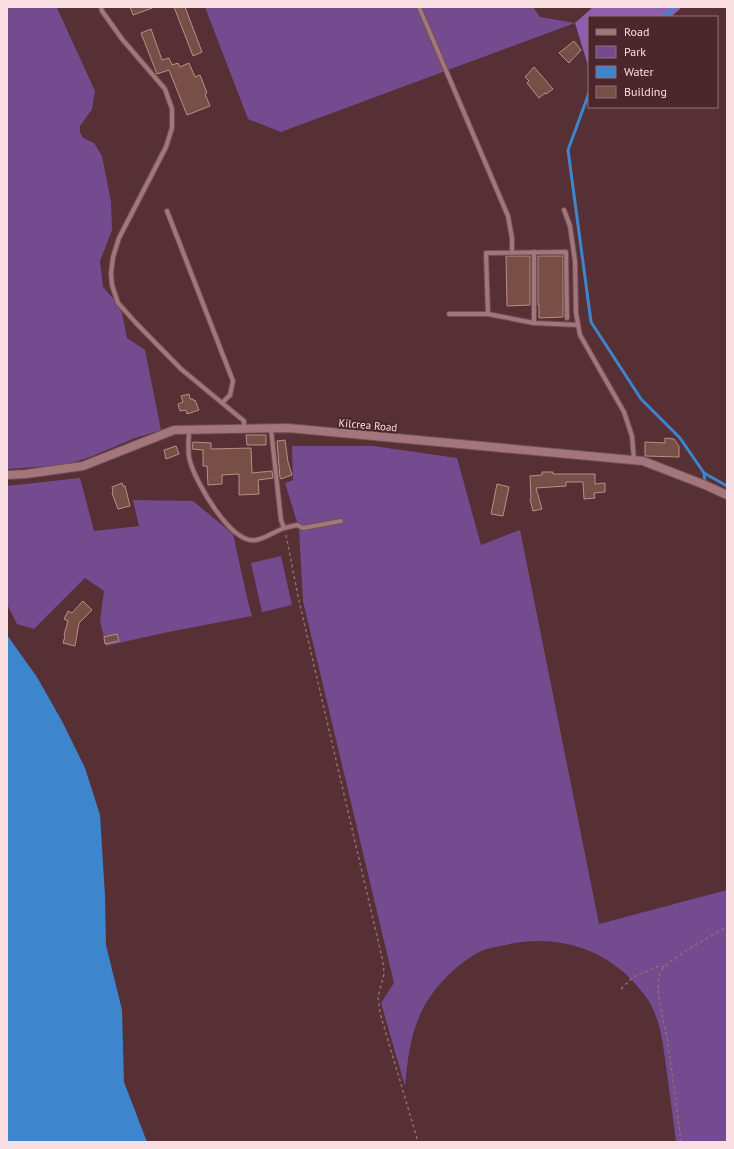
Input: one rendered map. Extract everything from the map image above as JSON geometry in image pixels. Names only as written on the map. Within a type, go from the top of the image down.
[{"type":"street","name":"Kilcrea Road","points":[[7,475],[26,474],[83,466],[174,430],[288,428],[643,461],[727,495]]},
{"type":"lane","points":[[101,7],[122,39],[165,89],[172,109],[172,128],[166,147],[119,238],[113,257],[111,274],[112,285],[118,303],[181,369],[244,421],[244,429]]},
{"type":"lane","points":[[419,7],[508,216],[512,238],[512,252]]},
{"type":"lane","points":[[564,210],[570,226],[575,261],[576,314],[580,335],[624,412],[632,436],[634,460]]},
{"type":"lane","points":[[167,211],[233,381],[230,396],[222,403]]},
{"type":"lane","points":[[534,252],[534,323]]},
{"type":"lane","points":[[488,314],[486,253],[566,252],[567,318]]},
{"type":"lane","points":[[449,314],[488,314],[534,323],[578,325]]},
{"type":"lane","points":[[270,428],[281,520],[284,528]]},
{"type":"lane","points":[[189,430],[189,460],[201,488],[221,518],[243,537],[255,541],[284,528],[297,525],[303,528],[341,521]]},
{"type":"path","points":[[284,528],[299,601],[383,962],[384,974],[378,997],[380,1013],[418,1142]]},
{"type":"path","points":[[681,1142],[668,1045],[659,998],[660,973],[664,967],[676,958],[727,927]]},
{"type":"path","points":[[621,989],[633,977],[659,966],[664,967]]},
{"type":"green space","points":[[7,7],[57,7],[95,91],[92,109],[80,126],[80,132],[83,138],[94,143],[102,156],[111,202],[112,230],[100,261],[103,287],[116,302],[122,313],[127,338],[145,350],[161,430],[135,438],[90,457],[65,465],[7,469]]},
{"type":"green space","points":[[205,7],[533,7],[540,17],[575,23],[281,132],[248,119]]},
{"type":"green space","points":[[292,446],[373,446],[457,458],[481,545],[520,530],[599,924],[727,890],[727,1142],[676,1142],[663,1045],[653,1008],[635,983],[620,969],[604,958],[567,944],[547,941],[505,945],[479,952],[453,970],[425,1004],[415,1027],[405,1086],[381,1003],[394,983],[303,601],[299,528],[285,483],[293,480]]},
{"type":"green space","points":[[80,478],[94,531],[139,526],[133,500],[193,501],[233,534],[252,616],[163,633],[106,646],[100,621],[104,591],[85,578],[34,629],[17,624],[7,604],[7,486]]},
{"type":"green space","points":[[281,556],[292,605],[262,612],[251,563]]},
{"type":"shaded area","points":[[593,7],[682,7],[672,16],[588,16],[588,66],[575,23]]},
{"type":"water","points":[[7,635],[37,677],[63,723],[85,768],[100,815],[105,896],[106,945],[122,1010],[124,1082],[147,1142],[7,1142]]},
{"type":"building","points":[[130,7],[152,7],[152,8],[133,15]]},
{"type":"building","points":[[174,7],[185,7],[202,52],[193,56]]},
{"type":"building","points":[[151,29],[162,60],[169,58],[172,65],[178,63],[180,67],[189,63],[195,77],[200,75],[210,106],[187,115],[169,70],[157,74],[141,33]]},
{"type":"building","points":[[574,41],[581,50],[569,63],[559,53]]},
{"type":"building","points":[[534,67],[553,89],[539,98],[527,83],[529,81],[525,77]]},
{"type":"building","points":[[506,256],[530,256],[530,305],[507,306]]},
{"type":"building","points":[[538,256],[563,256],[563,317],[539,318]]},
{"type":"building","points":[[189,394],[190,399],[195,400],[199,410],[187,414],[186,410],[180,411],[178,404],[183,402],[181,396]]},
{"type":"building","points":[[246,435],[266,435],[266,445],[247,445]]},
{"type":"building","points":[[665,438],[674,439],[679,446],[679,457],[645,456],[645,442],[665,443]]},
{"type":"building","points":[[285,440],[288,462],[292,475],[281,479],[277,441]]},
{"type":"building","points":[[193,442],[211,443],[211,449],[251,448],[252,473],[272,471],[273,478],[258,480],[259,494],[239,495],[239,474],[222,475],[222,484],[208,485],[207,466],[203,466],[203,450],[192,449]]},
{"type":"building","points":[[176,446],[179,454],[166,459],[164,450]]},
{"type":"building","points":[[542,472],[553,472],[553,474],[595,474],[595,484],[605,483],[605,492],[594,493],[595,498],[584,499],[583,482],[566,482],[566,486],[536,488],[542,509],[533,511],[530,499],[530,476],[542,475]]},
{"type":"building","points":[[122,483],[123,486],[125,486],[130,506],[118,509],[112,493],[112,487]]},
{"type":"building","points":[[497,484],[509,487],[503,516],[491,514]]},
{"type":"building","points":[[83,601],[92,610],[79,623],[75,646],[63,643],[68,621],[64,619],[68,611],[72,613]]},
{"type":"building","points":[[117,634],[119,641],[105,644],[104,637]]},
{"type":"waterway","points":[[664,16],[675,7]]},
{"type":"waterway","points":[[588,96],[568,150],[591,322],[641,399],[680,438],[704,473],[705,484]]},
{"type":"waterway","points":[[704,473],[727,486]]}]
